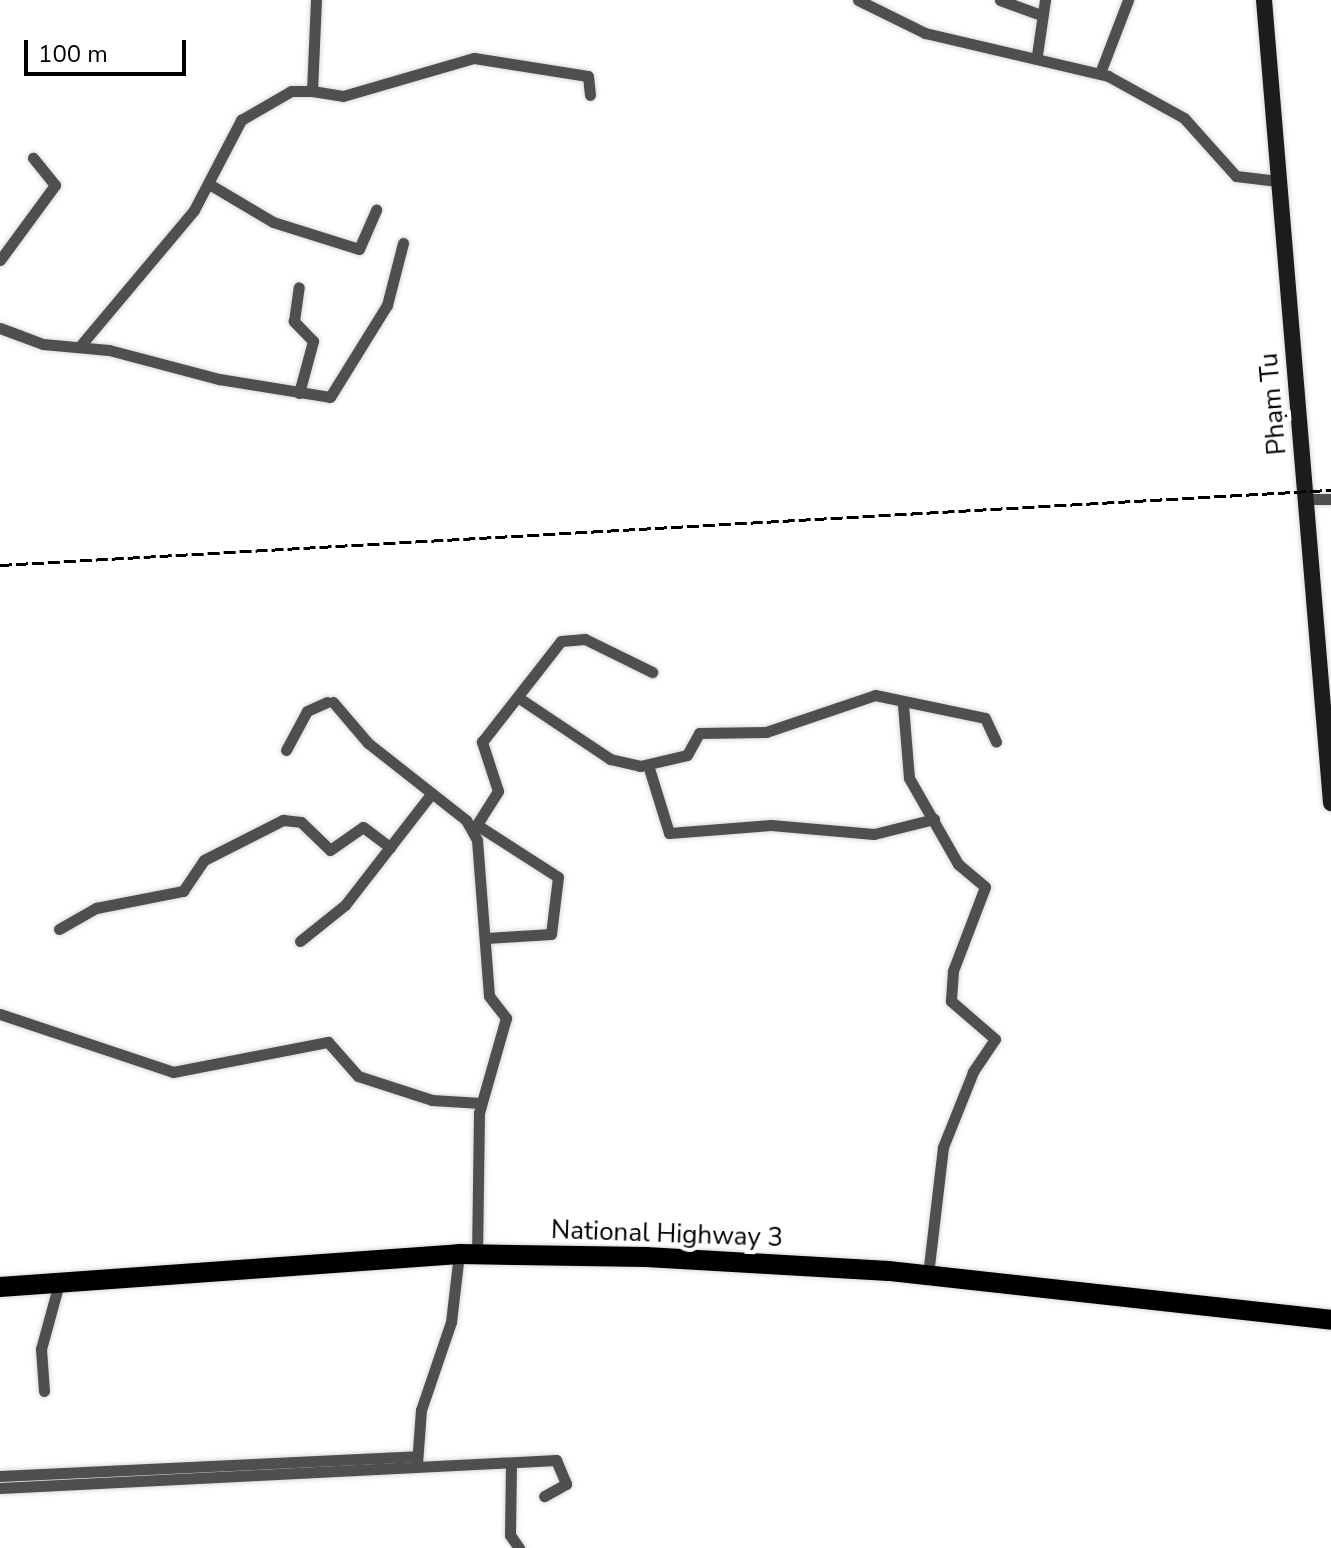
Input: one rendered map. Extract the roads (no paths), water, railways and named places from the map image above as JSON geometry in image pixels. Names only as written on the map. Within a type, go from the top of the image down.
[{"type":"highway","name":"National Highway 3","points":[[0,1287],[468,1254],[928,1275],[1331,1320]]},
{"type":"street","points":[[312,91],[316,0]]},
{"type":"street","points":[[858,0],[925,33],[1037,55],[1100,73],[1184,118],[1236,176],[1278,181]]},
{"type":"street","points":[[1000,0],[1041,15]]},
{"type":"street","points":[[1037,55],[1045,0]]},
{"type":"street","points":[[1100,73],[1128,0]]},
{"type":"street","name":"Phạm Tu","points":[[1264,0],[1331,803]]},
{"type":"street","points":[[80,346],[209,184],[241,120],[291,91],[343,96],[474,58],[588,76],[590,95]]},
{"type":"street","points":[[0,260],[55,185],[33,158]]},
{"type":"street","points":[[209,184],[273,222],[359,249],[376,210]]},
{"type":"street","points":[[0,328],[43,344],[80,346],[299,393],[333,394],[387,305],[403,243]]},
{"type":"street","points":[[299,287],[294,321],[313,341],[299,393]]},
{"type":"street","points":[[1306,499],[1331,499]]},
{"type":"street","points":[[417,1463],[468,1254],[481,1103],[506,1018],[489,996],[475,827],[498,784],[482,742],[561,641],[585,639],[652,672]]},
{"type":"street","points":[[519,698],[610,759],[648,765],[687,755],[703,732],[766,732],[865,696],[985,718],[996,742]]},
{"type":"street","points":[[286,750],[307,711],[330,702],[368,743],[431,794],[475,827],[558,877],[551,934],[486,938]]},
{"type":"street","points":[[903,705],[909,778],[958,864],[985,887],[953,971],[951,1001],[995,1039],[973,1072],[943,1147],[928,1275]]},
{"type":"street","points":[[648,765],[669,833],[771,825],[874,834],[934,819]]},
{"type":"street","points":[[300,941],[345,905],[431,794]]},
{"type":"street","points":[[59,929],[96,908],[183,891],[204,860],[283,820],[301,822],[330,850],[363,827],[390,847]]},
{"type":"street","points":[[0,1014],[173,1072],[328,1042],[358,1076],[432,1100],[481,1103]]},
{"type":"street","points":[[44,1391],[41,1349],[59,1283]]},
{"type":"street","points":[[0,1488],[417,1463],[562,1464],[566,1484],[544,1496]]},
{"type":"street","points":[[511,1463],[510,1535],[519,1548]]},
{"type":"street","points":[[0,1476],[217,1475]]},
{"type":"railway","points":[[0,565],[1331,490]]}]
